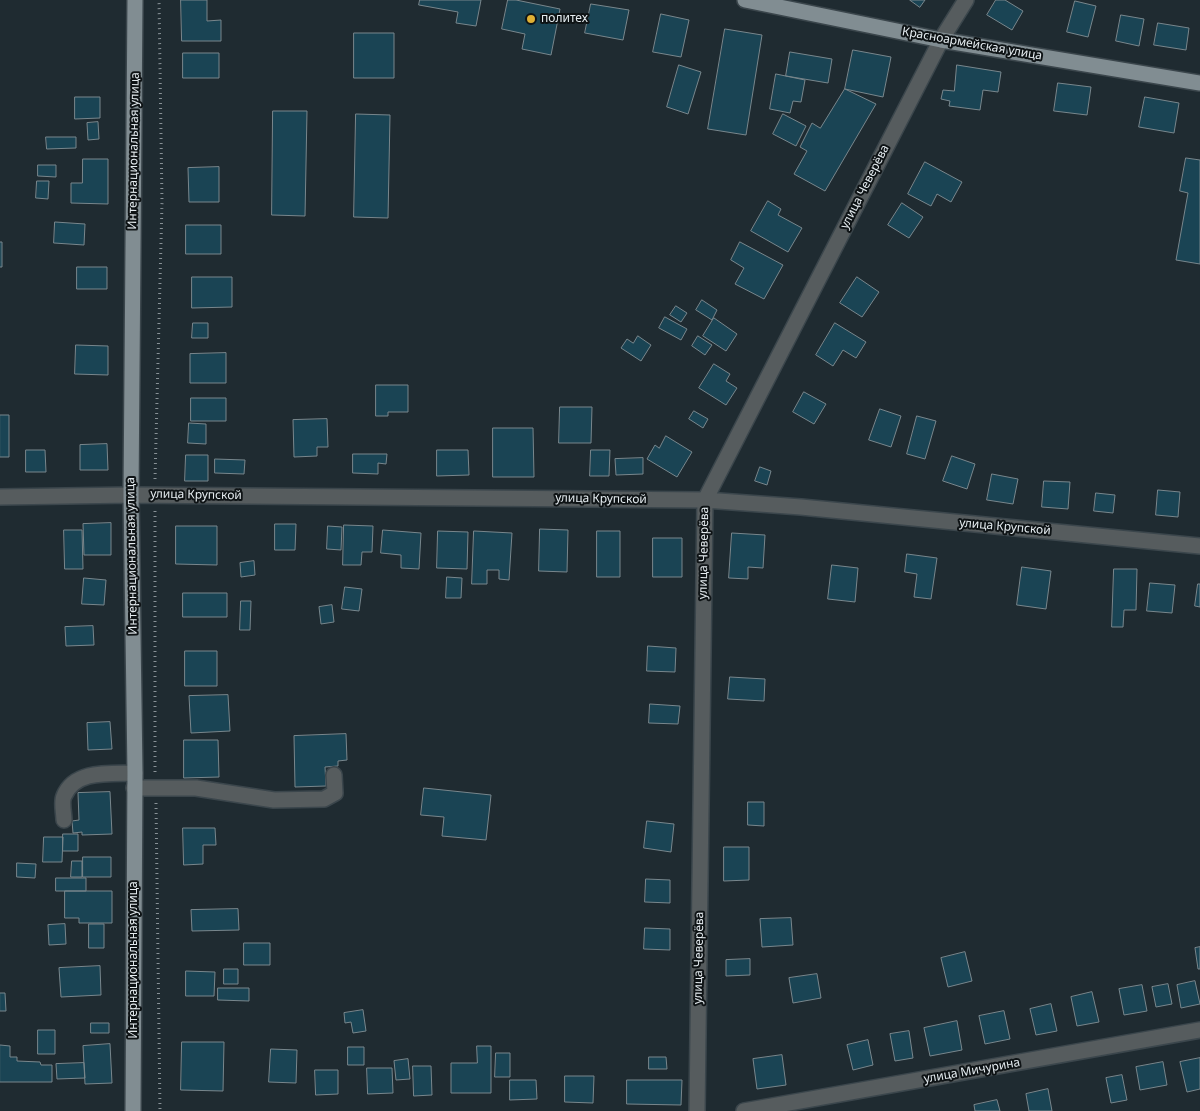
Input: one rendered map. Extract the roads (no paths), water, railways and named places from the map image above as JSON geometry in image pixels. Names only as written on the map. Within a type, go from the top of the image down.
[{"type":"main road","name":"Интернациональная улица","points":[[133,1111],[135,773],[131,495],[136,0]]},
{"type":"main road","name":"Красноармейская улица","points":[[745,0],[765,2],[941,40],[1200,83]]},
{"type":"street","name":"улица Чеверёва","points":[[696,1111],[705,500],[941,40],[966,0]]},
{"type":"street","name":"улица Крупской","points":[[0,497],[155,495],[705,500],[810,508],[1200,546]]},
{"type":"street","points":[[64,820],[63,798],[78,780],[90,775],[135,773]]},
{"type":"street","points":[[134,788],[196,788],[274,800],[324,799],[336,793],[334,775]]},
{"type":"street","name":"улица Мичурина","points":[[744,1111],[1200,1030]]},
{"type":"place","name":"политех","points":[[531,19]]}]
